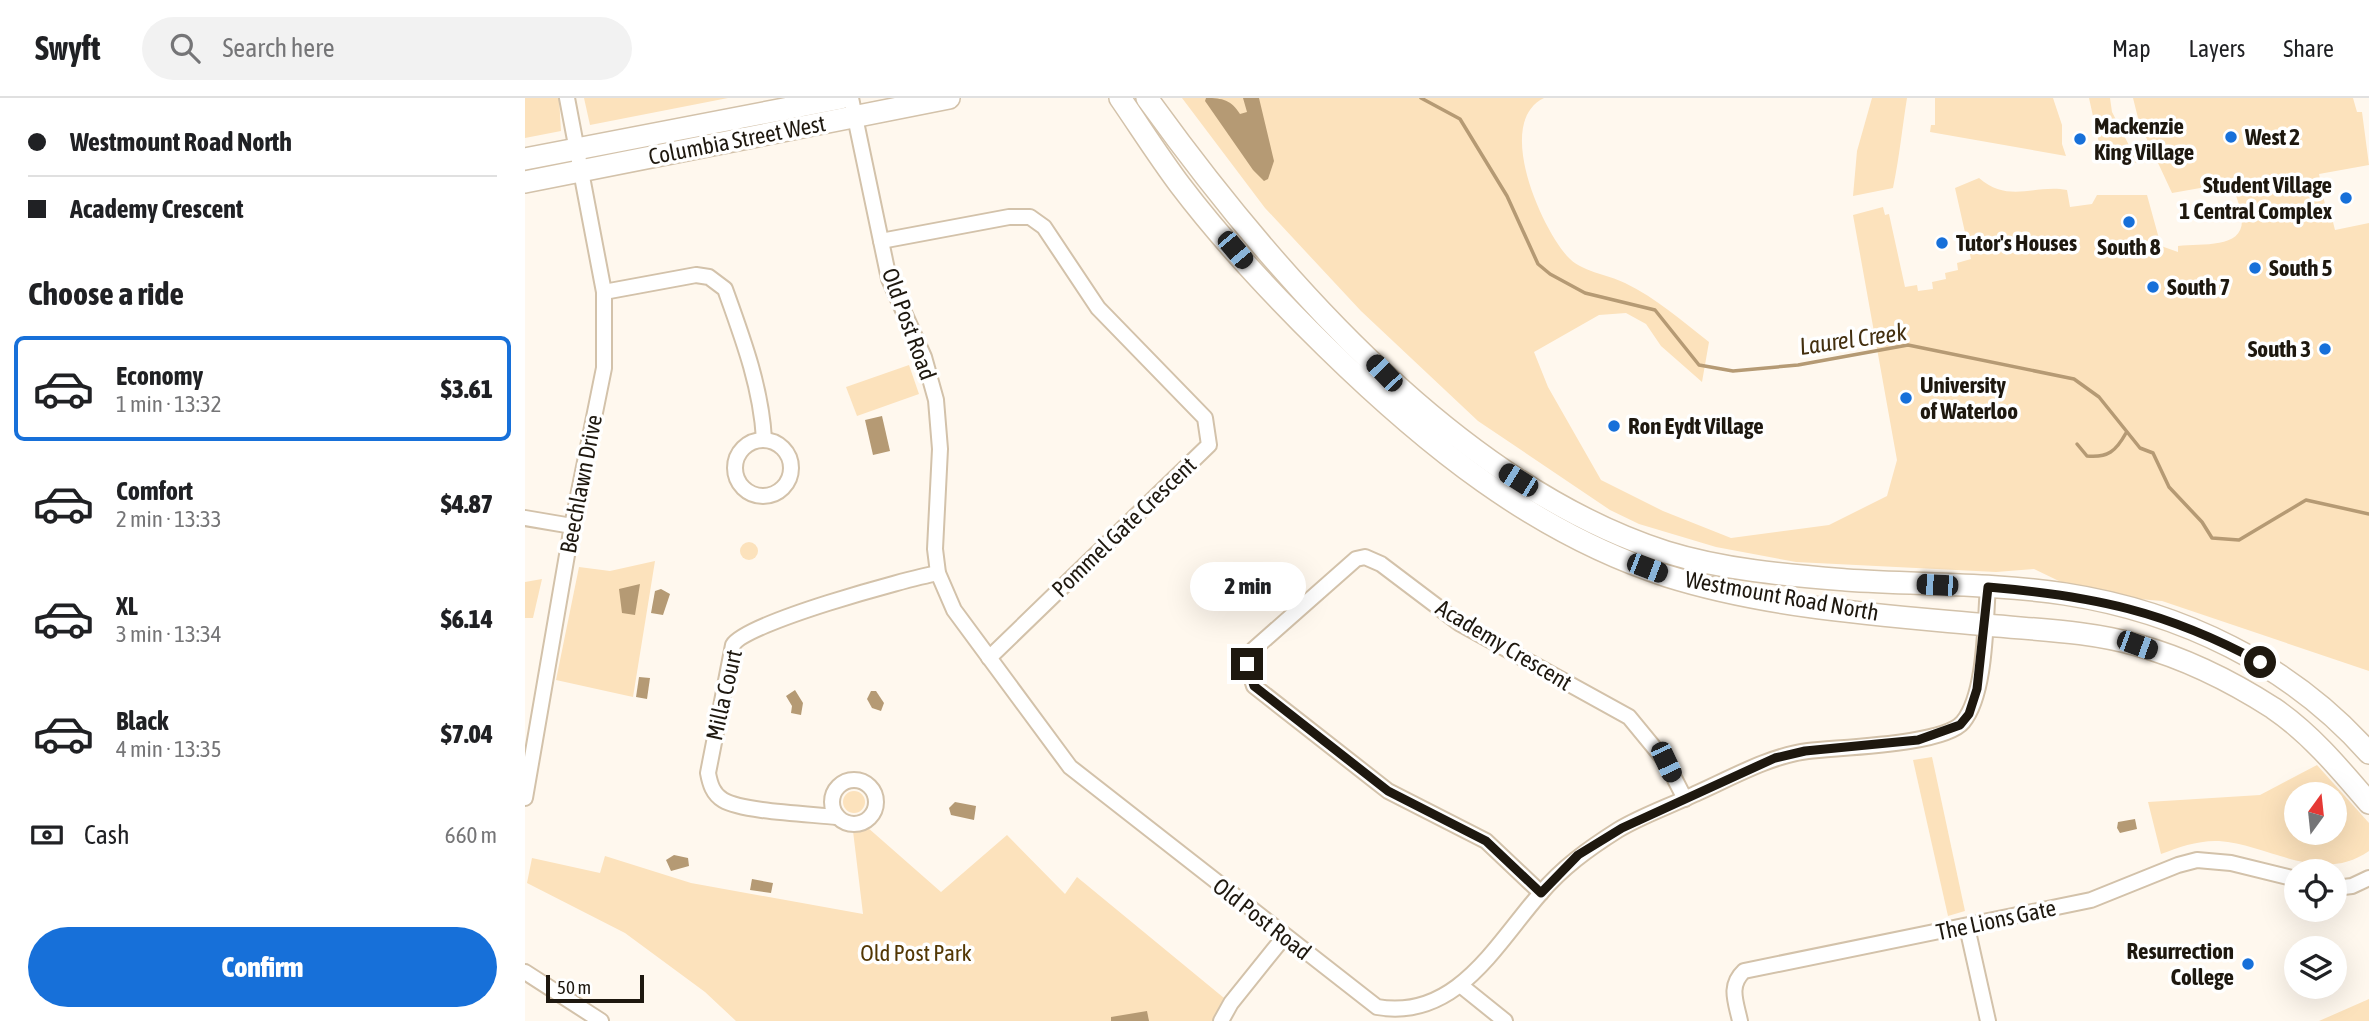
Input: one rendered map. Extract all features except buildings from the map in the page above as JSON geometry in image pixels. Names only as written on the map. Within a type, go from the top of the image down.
[{"type":"main road","name":"Columbia Street West","points":[[525,182],[578,160],[841,98]]},
{"type":"main road","name":"Columbia Street West","points":[[525,159],[578,160],[853,108],[949,98]]},
{"type":"main road","name":"Westmount Road North","points":[[1120,98],[1181,186],[1271,293],[1369,389],[1476,478],[1545,522],[1619,557],[1668,576],[1726,591],[1805,605],[2081,633],[2137,645],[2228,681],[2276,710],[2325,752],[2369,803]]},
{"type":"main road","name":"Westmount Road North","points":[[1147,98],[1199,170],[1264,247],[1384,373],[1433,418],[1499,468],[1575,515],[1669,553],[1732,568],[1796,576],[2061,593],[2118,604],[2172,620],[2223,642],[2291,684],[2355,737],[2369,752]]},
{"type":"street","name":"Beechlawn Drive","points":[[525,797],[572,526],[604,368],[604,292],[567,98]]},
{"type":"street","name":"Old Post Road","points":[[853,108],[889,279],[924,357],[936,400],[940,449],[935,549],[938,573],[954,610],[1070,766],[1284,937],[1377,1007],[1394,1014],[1409,1015],[1435,1010],[1465,988],[1541,893],[1578,855],[1622,828],[1775,758],[1805,751],[1918,740],[1960,725],[1969,714],[1977,689],[1988,587]]},
{"type":"street","name":"Pommel Gate Crescent","points":[[881,242],[1009,217],[1030,217],[1044,227],[1098,308],[1206,418],[1209,445],[989,658]]},
{"type":"street","points":[[604,292],[696,275],[719,282],[725,289],[751,365],[762,404],[764,439]]},
{"type":"street","points":[[764,439],[780,445],[791,466],[786,484],[771,496],[746,490],[735,472],[738,455],[744,446],[764,439]]},
{"type":"street","points":[[525,518],[572,526]]},
{"type":"street","name":"Academy Crescent","points":[[1541,893],[1486,841],[1388,791],[1254,686],[1247,664],[1254,649],[1356,559],[1365,557],[1381,564],[1459,623],[1629,717],[1666,762],[1685,799]]},
{"type":"street","name":"Milla Court","points":[[837,817],[740,806],[721,799],[716,793],[708,773],[733,645],[742,635],[756,629],[889,584],[938,573]]},
{"type":"street","name":"The Lions Gate","points":[[1740,1021],[1733,993],[1735,979],[1744,971],[2091,900],[2178,864],[2197,860],[2231,863],[2284,876]]},
{"type":"street","points":[[2347,887],[2369,878]]},
{"type":"street","points":[[1967,927],[1988,1021]]},
{"type":"street","points":[[1221,1021],[1231,1003],[1284,937]]},
{"type":"street","points":[[525,972],[601,1021]]},
{"type":"street","points":[[1465,988],[1504,1021]]},
{"type":"green space","points":[[525,98],[559,98],[561,131],[525,138]]},
{"type":"green space","points":[[584,98],[728,98],[590,125]]},
{"type":"green space","name":"University of Waterloo","points":[[1182,98],[1544,98],[1530,110],[1523,129],[1522,151],[1535,200],[1556,242],[1573,261],[1636,289],[1669,310],[1709,342],[1702,382],[1661,346],[1646,324],[1626,313],[1599,315],[1534,352],[1548,387],[1601,480],[1663,511],[1731,538],[1829,525],[1887,496],[1897,460],[1853,215],[1883,207],[1885,215],[1889,214],[1905,287],[1917,285],[1918,291],[1933,289],[1932,282],[1946,279],[1945,273],[1958,270],[1957,263],[1971,259],[1955,188],[1979,178],[1990,186],[2012,192],[2067,190],[2070,207],[2092,204],[2097,195],[2147,195],[2161,246],[2178,252],[2178,246],[2224,242],[2239,232],[2242,222],[2232,188],[2223,184],[2172,193],[2139,122],[2133,98],[2353,98],[2357,112],[2362,112],[2369,165],[2319,174],[2326,210],[2330,210],[2335,230],[2369,223],[2369,671],[2162,601],[2127,598],[2061,582],[2034,569],[1996,572],[1796,562],[1716,547],[1639,524],[1610,510],[1478,421],[1361,311],[1265,208]]},
{"type":"green space","points":[[1872,98],[1907,98],[1893,188],[1853,196],[1857,151]]},
{"type":"green space","points":[[1935,98],[2053,98],[2062,125],[2062,144],[2066,156],[1930,132],[1931,125],[1935,125]]},
{"type":"green space","points":[[2089,98],[2110,98],[2112,112],[2138,163],[2102,157]]},
{"type":"green space","points":[[909,365],[919,394],[857,416],[846,387]]},
{"type":"green space","points":[[749,542],[755,545],[758,551],[755,557],[749,560],[743,557],[740,551],[743,545]]},
{"type":"green space","points":[[655,561],[633,697],[556,680],[579,567],[610,571]]},
{"type":"green space","points":[[542,579],[533,618],[525,618],[525,582]]},
{"type":"green space","points":[[1932,757],[1965,911],[1948,916],[1913,760]]},
{"type":"green space","points":[[2317,765],[2332,782],[2285,782]]},
{"type":"green space","points":[[2284,782],[2284,845],[2347,845],[2347,798],[2369,823],[2369,851],[2347,861],[2291,859],[2238,844],[2212,841],[2161,854],[2148,802],[2260,795]]},
{"type":"green space","points":[[854,791],[862,794],[865,802],[862,810],[854,813],[846,810],[843,802],[846,794]]},
{"type":"green space","name":"Old Post Park","points":[[867,827],[941,892],[1007,835],[1065,894],[1077,877],[1224,998],[1212,1021],[736,1021],[705,992],[625,933],[527,883],[532,858],[600,873],[605,856],[691,883],[863,914],[853,831]]},
{"type":"green space","points":[[2369,999],[2369,1021],[2319,1021]]},
{"type":"shaded area","points":[[1206,98],[1226,101],[1240,114],[1247,112],[1243,98],[1259,98],[1274,161],[1268,179],[1264,181],[1253,170],[1205,101]]},
{"type":"shaded area","points":[[882,416],[890,451],[873,455],[865,420]]},
{"type":"shaded area","points":[[640,584],[635,615],[622,613],[619,589]]},
{"type":"shaded area","points":[[661,589],[670,594],[663,615],[651,613],[655,591]]},
{"type":"shaded area","points":[[639,677],[650,678],[647,699],[636,697]]},
{"type":"shaded area","points":[[795,690],[803,703],[801,715],[791,713],[792,706],[786,696]]},
{"type":"shaded area","points":[[871,691],[876,691],[884,703],[881,711],[872,708],[867,699]]},
{"type":"shaded area","points":[[955,802],[976,806],[974,820],[951,815],[949,808]]},
{"type":"shaded area","points":[[2135,819],[2137,829],[2120,833],[2118,822]]},
{"type":"shaded area","points":[[674,855],[688,858],[689,866],[671,871],[666,860]]},
{"type":"shaded area","points":[[752,879],[773,883],[771,893],[750,890]]},
{"type":"shaded area","points":[[1147,1011],[1149,1021],[1111,1021],[1111,1017]]},
{"type":"waterway","name":"Laurel Creek","points":[[1421,98],[1460,119],[1507,196],[1538,264],[1550,274],[1585,293],[1655,310],[1699,365],[1733,371],[1798,365],[1908,345],[2074,379],[2099,397],[2140,448],[2153,453],[2169,487],[2202,522],[2212,538],[2239,540],[2306,500],[2369,514]]},
{"type":"waterway","points":[[2077,444],[2087,456],[2101,456],[2115,449],[2126,433]]},
{"type":"place","name":"West 2","points":[[2231,137]]},
{"type":"place","name":"Mackenzie King Village","points":[[2080,139]]},
{"type":"place","name":"Student Village 1 Central Complex","points":[[2346,198]]},
{"type":"place","name":"South 8","points":[[2129,222]]},
{"type":"place","name":"Tutor's Houses","points":[[1942,243]]},
{"type":"place","name":"South 5","points":[[2255,268]]},
{"type":"place","name":"South 7","points":[[2153,287]]},
{"type":"place","name":"South 3","points":[[2325,349]]},
{"type":"place","name":"University of Waterloo","points":[[1906,398]]},
{"type":"place","name":"Ron Eydt Village","points":[[1614,426]]},
{"type":"place","name":"Resurrection College","points":[[2248,964]]},
{"type":"route","points":[[1247,664],[1254,686],[1388,791],[1486,841],[1541,893],[1578,855],[1622,828],[1775,758],[1805,751],[1918,740],[1960,725],[1969,714],[1977,689],[1988,587],[2061,593],[2118,604],[2172,620],[2223,642],[2260,662]]}]
